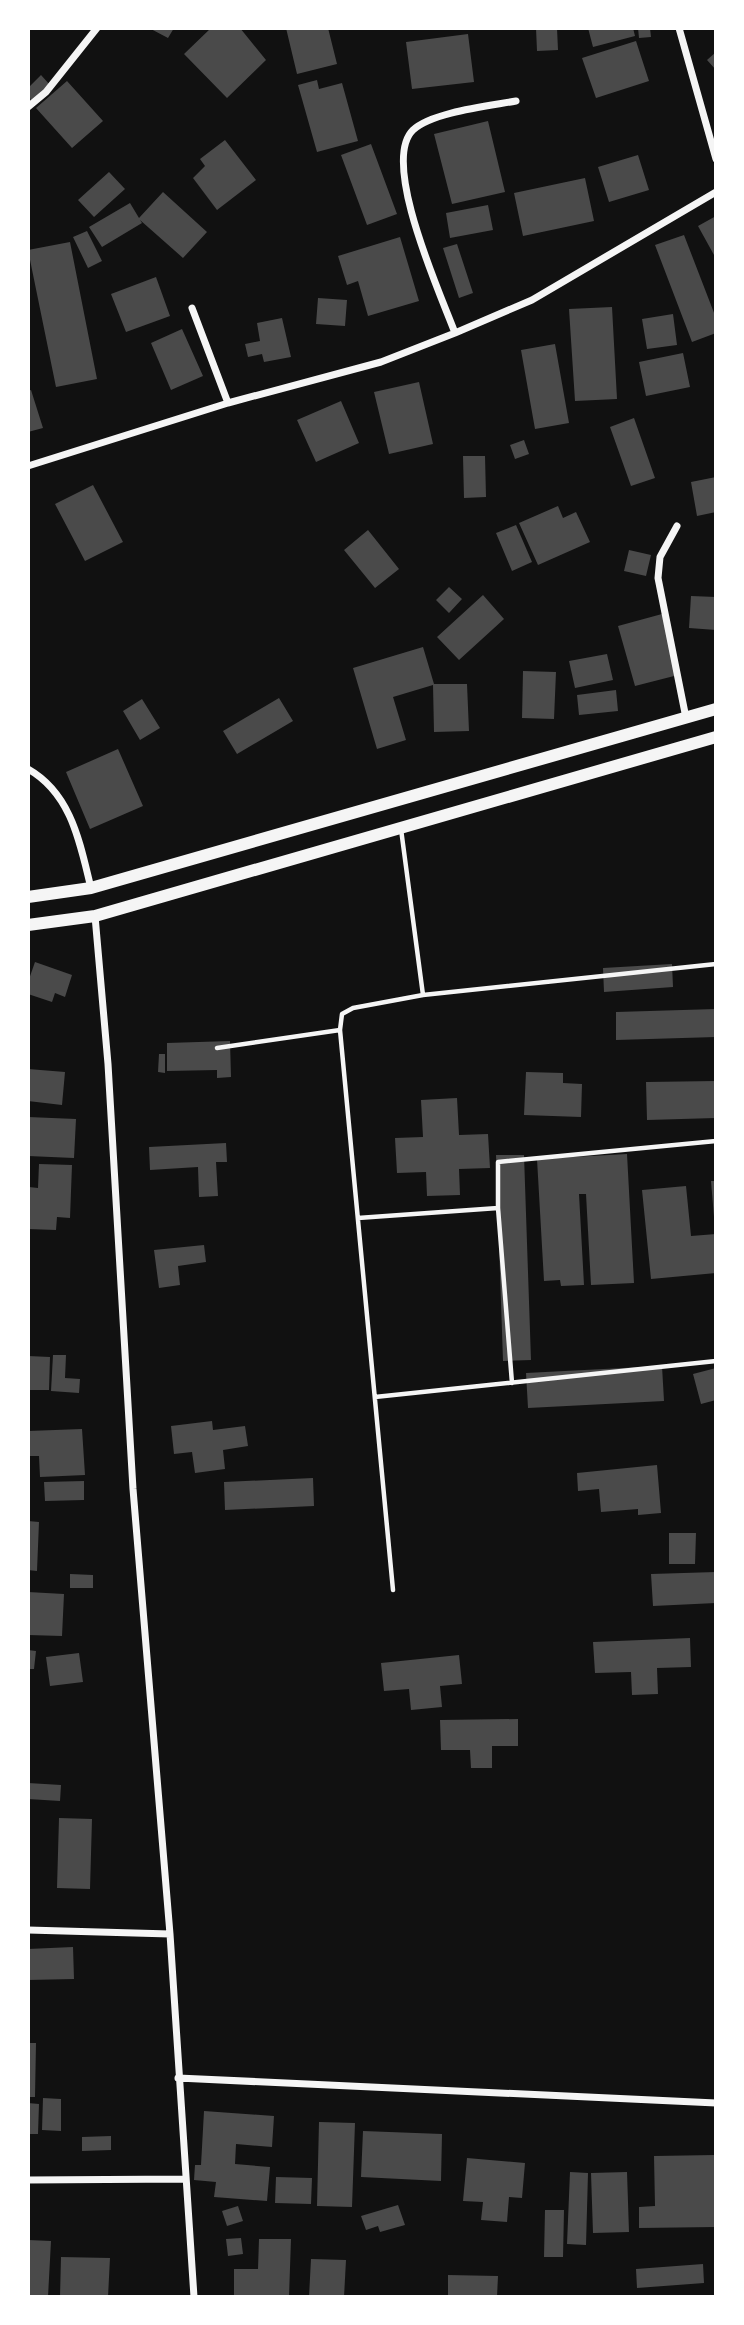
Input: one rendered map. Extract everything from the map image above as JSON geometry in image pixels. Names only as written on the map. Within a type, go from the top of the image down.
[{"type":"main road","points":[[28,897],[91,888],[716,709]]},
{"type":"main road","points":[[28,925],[95,916],[716,737]]},
{"type":"street","points":[[28,107],[46,92],[97,28]]},
{"type":"street","points":[[680,28],[716,159]]},
{"type":"street","points":[[455,333],[407,197],[405,143],[414,129],[445,116],[516,101]]},
{"type":"street","points":[[28,466],[228,403],[381,362],[455,333],[532,300],[716,191]]},
{"type":"street","points":[[192,308],[228,403]]},
{"type":"street","points":[[677,526],[660,557],[658,578],[686,718]]},
{"type":"street","points":[[28,769],[39,775],[61,800],[75,825],[91,888]]},
{"type":"street","points":[[95,916],[108,1064],[133,1489],[170,1934],[177,2078],[194,2297]]},
{"type":"street","points":[[28,1930],[170,1934]]},
{"type":"street","points":[[177,2078],[716,2103]]},
{"type":"street","points":[[28,2180],[185,2179]]},
{"type":"lane","points":[[401,828],[423,995]]},
{"type":"lane","points":[[393,1590],[340,1030],[342,1014],[353,1008],[423,995],[716,964]]},
{"type":"lane","points":[[216,1048],[340,1030]]},
{"type":"lane","points":[[512,1383],[495,1169],[498,1161],[505,1158],[716,1141]]},
{"type":"lane","points":[[358,1218],[498,1208]]},
{"type":"lane","points":[[375,1397],[716,1361]]},
{"type":"building","points":[[149,28],[174,28],[168,38]]},
{"type":"building","points":[[211,28],[240,28],[266,60],[227,98],[184,54]]},
{"type":"building","points":[[286,28],[328,28],[337,64],[297,74]]},
{"type":"building","points":[[536,28],[557,28],[558,50],[537,51]]},
{"type":"building","points":[[588,28],[633,28],[635,36],[593,47]]},
{"type":"building","points":[[638,28],[650,28],[651,37],[639,38]]},
{"type":"building","points":[[468,34],[474,82],[412,89],[406,42]]},
{"type":"building","points":[[636,41],[649,81],[596,98],[582,58]]},
{"type":"building","points":[[716,52],[716,70],[707,60]]},
{"type":"building","points":[[41,75],[50,85],[31,102],[28,88]]},
{"type":"building","points":[[317,80],[319,89],[342,83],[358,141],[317,152],[298,85]]},
{"type":"building","points":[[67,81],[103,121],[72,148],[36,108]]},
{"type":"building","points":[[488,121],[505,192],[452,204],[434,134]]},
{"type":"building","points":[[225,140],[256,180],[217,210],[193,178],[205,166],[200,159]]},
{"type":"building","points":[[371,144],[397,214],[367,225],[341,155]]},
{"type":"building","points":[[638,155],[649,190],[609,202],[598,167]]},
{"type":"building","points":[[109,172],[125,189],[94,217],[78,200]]},
{"type":"building","points":[[585,178],[594,221],[523,236],[514,193]]},
{"type":"building","points":[[163,192],[207,232],[183,258],[140,220],[142,223],[102,247],[89,227],[130,203],[139,218]]},
{"type":"building","points":[[488,205],[493,230],[450,238],[446,213]]},
{"type":"building","points":[[716,216],[716,254],[714,255],[698,226]]},
{"type":"building","points":[[87,231],[102,261],[88,268],[73,237]]},
{"type":"building","points":[[684,235],[716,318],[716,333],[692,342],[655,245]]},
{"type":"building","points":[[400,237],[419,301],[368,316],[358,281],[347,285],[338,256]]},
{"type":"building","points":[[70,242],[97,379],[56,387],[28,250]]},
{"type":"building","points":[[457,244],[473,293],[459,298],[443,248]]},
{"type":"building","points":[[156,277],[170,316],[126,332],[111,294]]},
{"type":"building","points":[[318,298],[347,300],[345,326],[316,324]]},
{"type":"building","points":[[612,307],[617,399],[575,401],[569,309]]},
{"type":"building","points":[[673,314],[677,345],[647,349],[642,319]]},
{"type":"building","points":[[282,318],[291,357],[264,362],[262,354],[248,357],[245,344],[260,341],[257,323]]},
{"type":"building","points":[[182,329],[203,376],[171,390],[151,343]]},
{"type":"building","points":[[555,344],[569,423],[535,429],[521,350]]},
{"type":"building","points":[[683,353],[690,387],[646,396],[639,362]]},
{"type":"building","points":[[419,382],[433,444],[389,454],[374,392]]},
{"type":"building","points":[[31,390],[43,428],[28,432],[28,391]]},
{"type":"building","points":[[341,401],[359,443],[316,462],[297,420]]},
{"type":"building","points":[[634,418],[655,478],[631,486],[610,427]]},
{"type":"building","points":[[524,440],[529,454],[515,459],[510,445]]},
{"type":"building","points":[[463,456],[485,456],[486,497],[464,498]]},
{"type":"building","points":[[716,477],[716,512],[697,516],[691,482]]},
{"type":"building","points":[[93,485],[123,542],[85,561],[55,504]]},
{"type":"building","points":[[558,506],[563,518],[576,512],[590,542],[538,565],[519,523]]},
{"type":"building","points":[[516,525],[532,562],[512,571],[496,533]]},
{"type":"building","points":[[368,530],[399,569],[375,588],[344,550]]},
{"type":"building","points":[[629,550],[651,555],[646,576],[624,571]]},
{"type":"building","points":[[449,587],[462,599],[449,613],[436,600]]},
{"type":"building","points":[[483,595],[504,619],[459,660],[437,637]]},
{"type":"building","points":[[691,596],[716,597],[716,630],[689,628]]},
{"type":"building","points":[[662,614],[678,675],[635,686],[618,626]]},
{"type":"building","points":[[423,647],[434,684],[467,684],[469,731],[434,732],[433,685],[393,697],[406,740],[377,749],[353,668]]},
{"type":"building","points":[[607,654],[613,680],[575,688],[569,661]]},
{"type":"building","points":[[523,671],[556,672],[554,719],[522,718]]},
{"type":"building","points":[[616,690],[618,711],[579,715],[577,695]]},
{"type":"building","points":[[279,698],[293,721],[237,754],[223,731]]},
{"type":"building","points":[[142,699],[160,728],[140,740],[123,711]]},
{"type":"building","points":[[118,749],[143,806],[90,829],[66,772]]},
{"type":"building","points":[[35,962],[72,975],[65,997],[55,993],[52,1002],[28,994],[28,982]]},
{"type":"building","points":[[672,964],[673,987],[604,992],[603,968]]},
{"type":"building","points":[[716,1009],[716,1037],[616,1040],[616,1012]]},
{"type":"building","points":[[230,1041],[231,1077],[217,1078],[217,1070],[167,1071],[167,1043]]},
{"type":"building","points":[[159,1054],[165,1054],[165,1073],[158,1072]]},
{"type":"building","points":[[28,1069],[65,1072],[62,1105],[28,1101]]},
{"type":"building","points":[[526,1072],[563,1073],[563,1083],[582,1084],[581,1117],[524,1115]]},
{"type":"building","points":[[716,1081],[716,1118],[647,1120],[646,1082]]},
{"type":"building","points":[[457,1098],[459,1135],[488,1134],[490,1168],[459,1169],[460,1195],[427,1196],[426,1172],[397,1173],[395,1138],[423,1137],[421,1100]]},
{"type":"building","points":[[28,1117],[76,1119],[74,1158],[28,1156]]},
{"type":"building","points":[[226,1143],[227,1162],[216,1162],[218,1196],[199,1197],[198,1167],[150,1170],[149,1147]]},
{"type":"building","points":[[627,1154],[634,1283],[591,1285],[586,1194],[579,1194],[584,1285],[561,1286],[560,1280],[544,1281],[537,1159]]},
{"type":"building","points":[[496,1155],[524,1155],[531,1360],[503,1361]]},
{"type":"building","points":[[39,1164],[72,1165],[70,1218],[57,1217],[56,1230],[28,1229],[29,1187],[38,1188]]},
{"type":"building","points":[[711,1181],[716,1181],[716,1217],[714,1217]]},
{"type":"building","points":[[686,1186],[691,1236],[716,1234],[716,1273],[651,1279],[642,1190]]},
{"type":"building","points":[[204,1245],[206,1262],[178,1266],[180,1285],[159,1288],[154,1250]]},
{"type":"building","points":[[53,1355],[66,1355],[65,1378],[80,1379],[79,1393],[51,1391]]},
{"type":"building","points":[[28,1356],[50,1357],[49,1390],[28,1390]]},
{"type":"building","points":[[662,1366],[664,1401],[528,1408],[526,1373]]},
{"type":"building","points":[[716,1368],[716,1400],[701,1404],[693,1374]]},
{"type":"building","points":[[212,1421],[213,1430],[245,1426],[248,1446],[223,1450],[225,1469],[195,1473],[192,1452],[174,1454],[171,1426]]},
{"type":"building","points":[[82,1429],[85,1475],[40,1477],[39,1456],[28,1456],[28,1431]]},
{"type":"building","points":[[657,1465],[661,1513],[638,1515],[638,1509],[601,1512],[599,1489],[578,1491],[577,1473]]},
{"type":"building","points":[[313,1478],[314,1506],[225,1510],[224,1482]]},
{"type":"building","points":[[84,1481],[84,1500],[45,1501],[44,1482]]},
{"type":"building","points":[[28,1521],[39,1522],[37,1571],[28,1570]]},
{"type":"building","points":[[669,1533],[696,1533],[695,1564],[669,1564]]},
{"type":"building","points":[[716,1572],[716,1603],[653,1606],[651,1574]]},
{"type":"building","points":[[70,1574],[93,1575],[93,1588],[70,1588]]},
{"type":"building","points":[[28,1592],[64,1594],[62,1636],[28,1635]]},
{"type":"building","points":[[690,1638],[691,1667],[657,1668],[658,1694],[632,1695],[631,1672],[595,1673],[593,1642]]},
{"type":"building","points":[[28,1650],[36,1651],[34,1669],[28,1669]]},
{"type":"building","points":[[79,1653],[83,1682],[50,1686],[46,1657]]},
{"type":"building","points":[[459,1655],[462,1684],[440,1686],[442,1707],[411,1710],[409,1689],[384,1691],[381,1663]]},
{"type":"building","points":[[518,1719],[518,1746],[492,1746],[492,1768],[471,1768],[470,1750],[441,1750],[440,1720]]},
{"type":"building","points":[[28,1783],[61,1785],[60,1801],[28,1799]]},
{"type":"building","points":[[59,1818],[92,1819],[90,1889],[57,1888]]},
{"type":"building","points":[[73,1947],[74,1979],[28,1980],[28,1949]]},
{"type":"building","points":[[28,2043],[36,2043],[35,2097],[28,2097]]},
{"type":"building","points":[[43,2098],[61,2099],[61,2131],[42,2130]]},
{"type":"building","points":[[28,2103],[39,2104],[38,2134],[28,2134]]},
{"type":"building","points":[[204,2111],[274,2116],[272,2147],[236,2144],[235,2164],[270,2167],[267,2201],[214,2197],[216,2182],[194,2180],[195,2165],[201,2165]]},
{"type":"building","points":[[319,2122],[355,2123],[352,2207],[317,2206]]},
{"type":"building","points":[[363,2131],[442,2134],[441,2181],[361,2177]]},
{"type":"building","points":[[111,2136],[111,2150],[82,2151],[82,2137]]},
{"type":"building","points":[[715,2155],[716,2227],[639,2228],[639,2207],[655,2206],[654,2156]]},
{"type":"building","points":[[467,2158],[525,2163],[522,2198],[509,2197],[507,2222],[481,2220],[483,2202],[463,2201]]},
{"type":"building","points":[[570,2172],[588,2173],[586,2245],[567,2244]]},
{"type":"building","points":[[627,2172],[629,2232],[593,2233],[591,2173]]},
{"type":"building","points":[[276,2177],[312,2178],[311,2204],[275,2203]]},
{"type":"building","points":[[398,2205],[405,2225],[380,2232],[378,2226],[366,2230],[361,2216]]},
{"type":"building","points":[[238,2206],[243,2221],[227,2226],[222,2211]]},
{"type":"building","points":[[545,2210],[564,2210],[563,2257],[544,2257]]},
{"type":"building","points":[[241,2238],[243,2254],[228,2256],[226,2239]]},
{"type":"building","points":[[259,2239],[291,2239],[289,2297],[234,2297],[234,2269],[258,2269]]},
{"type":"building","points":[[28,2240],[51,2241],[48,2297],[28,2297]]},
{"type":"building","points":[[61,2257],[110,2258],[108,2297],[60,2297]]},
{"type":"building","points":[[311,2259],[346,2260],[344,2297],[309,2297]]},
{"type":"building","points":[[703,2264],[704,2283],[637,2288],[636,2269]]},
{"type":"building","points":[[448,2275],[498,2276],[497,2297],[448,2297]]}]
